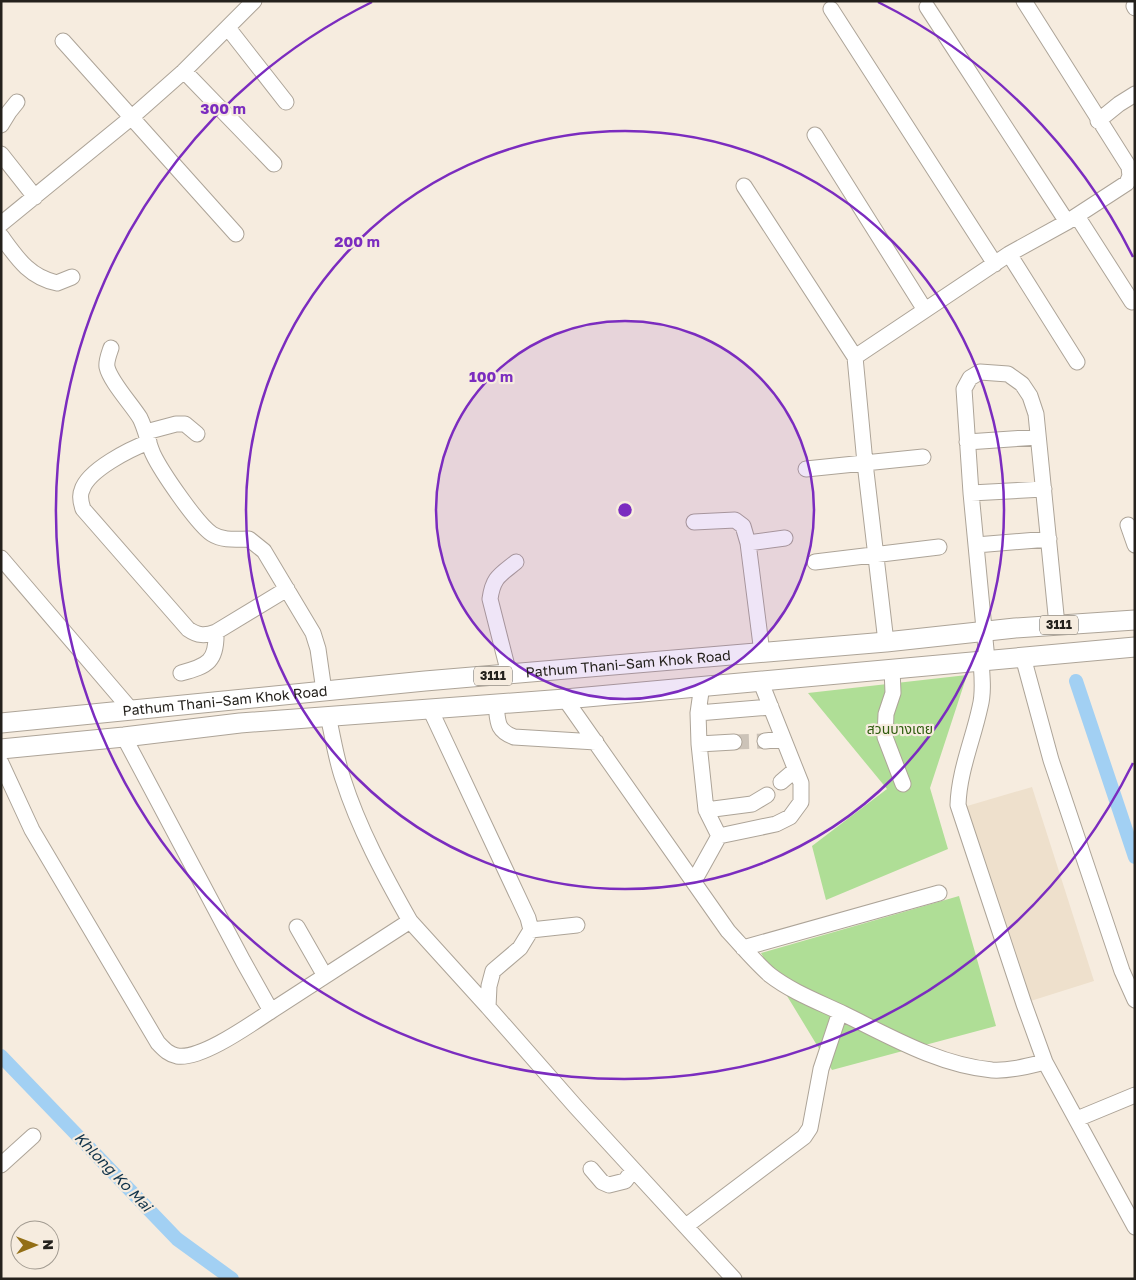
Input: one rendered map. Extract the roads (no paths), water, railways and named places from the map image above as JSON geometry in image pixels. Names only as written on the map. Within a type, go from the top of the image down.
[{"type":"main road","name":"Pathum Thani–Sam Khok Road","points":[[1,723],[509,674],[886,642],[984,631],[1135,620]]},
{"type":"main road","name":"Pathum Thani–Sam Khok Road","points":[[1,749],[240,723],[566,699],[1135,646]]},
{"type":"street","points":[[1,224],[132,117],[184,71],[254,1]]},
{"type":"street","points":[[855,356],[1009,254],[1072,219],[1127,183],[1130,176],[1129,167],[1024,1]]},
{"type":"street","points":[[927,7],[1072,219],[1132,302]]},
{"type":"street","points":[[831,9],[995,264]]},
{"type":"street","points":[[228,28],[286,102]]},
{"type":"street","points":[[63,41],[236,234]]},
{"type":"street","points":[[184,71],[274,164]]},
{"type":"street","points":[[1098,120],[1118,104],[1135,94]]},
{"type":"street","points":[[1,125],[17,102]]},
{"type":"street","points":[[815,135],[925,310]]},
{"type":"street","points":[[1,154],[35,197]]},
{"type":"street","points":[[744,186],[855,356],[865,463],[886,642]]},
{"type":"street","points":[[1,236],[21,262],[36,276],[57,283],[72,277]]},
{"type":"street","points":[[1009,254],[1077,362]]},
{"type":"street","points":[[111,348],[107,361],[108,368],[140,419],[158,463],[193,514],[211,533],[221,538],[233,540],[249,539],[257,543],[264,550],[313,632],[318,650],[324,691]]},
{"type":"street","points":[[1058,625],[1036,414],[1030,396],[1022,384],[1008,374],[980,372],[970,378],[964,389],[971,493],[984,631],[983,691],[981,706],[958,787],[958,805],[1044,1062],[1058,1089],[1077,1118],[1135,1227]]},
{"type":"street","points":[[198,434],[185,424],[176,424],[147,437],[119,455],[89,477],[82,488],[80,497],[83,509],[188,629],[196,634],[206,636],[216,632],[287,589]]},
{"type":"street","points":[[967,442],[1038,437]]},
{"type":"street","points":[[806,469],[923,457]]},
{"type":"street","points":[[971,493],[1044,489]]},
{"type":"street","points":[[694,522],[735,520],[743,526],[748,542],[762,653]]},
{"type":"street","points":[[1128,525],[1135,545]]},
{"type":"street","points":[[748,542],[785,538]]},
{"type":"street","points":[[976,545],[1049,539]]},
{"type":"street","points":[[815,562],[939,547]]},
{"type":"street","points":[[1,558],[132,711]]},
{"type":"street","points":[[509,674],[490,599],[492,586],[496,578],[516,562]]},
{"type":"street","points":[[181,673],[207,664],[214,655],[216,632]]},
{"type":"street","points":[[1023,657],[1051,760],[1122,971],[1135,1000]]},
{"type":"street","points":[[892,668],[893,693],[886,714],[885,737],[904,784]]},
{"type":"street","points":[[694,881],[719,836],[776,824],[790,817],[801,802],[801,783],[760,680]]},
{"type":"street","points":[[702,686],[698,712],[699,744],[706,810],[719,836]]},
{"type":"street","points":[[566,699],[728,931],[771,975],[800,993],[930,1055],[956,1063],[993,1070],[1011,1069],[1044,1062]]},
{"type":"street","points":[[496,704],[499,728],[504,733],[519,738],[596,742]]},
{"type":"street","points":[[698,712],[770,707]]},
{"type":"street","points":[[430,709],[528,918],[530,930],[520,948],[493,971],[489,986],[488,1007]]},
{"type":"street","points":[[328,716],[342,778],[355,814],[377,862],[410,920],[576,1108],[734,1279]]},
{"type":"street","points":[[124,737],[271,1011]]},
{"type":"street","points":[[765,741],[783,739]]},
{"type":"street","points":[[699,744],[734,742]]},
{"type":"street","points":[[1,763],[32,830],[158,1043],[167,1053],[178,1056],[195,1054],[222,1041],[410,920]]},
{"type":"street","points":[[782,782],[795,770]]},
{"type":"street","points":[[706,810],[752,804],[767,795]]},
{"type":"street","points":[[743,948],[939,893]]},
{"type":"street","points":[[530,930],[577,925]]},
{"type":"street","points":[[297,927],[325,976]]},
{"type":"street","points":[[686,1226],[804,1137],[810,1128],[821,1069],[840,1012]]},
{"type":"street","points":[[1077,1118],[1135,1095]]},
{"type":"street","points":[[1,1165],[33,1136]]},
{"type":"street","points":[[591,1169],[602,1182],[608,1185],[625,1181],[633,1170]]},
{"type":"waterway","points":[[1076,681],[1135,857]]},
{"type":"waterway","name":"Khlong Ko Mai","points":[[1,1056],[177,1239],[232,1279]]},
{"type":"tunnel","points":[[734,742],[765,741]]},
{"type":"park label","name":"สวนบางเตย","points":[[900,729]]}]
